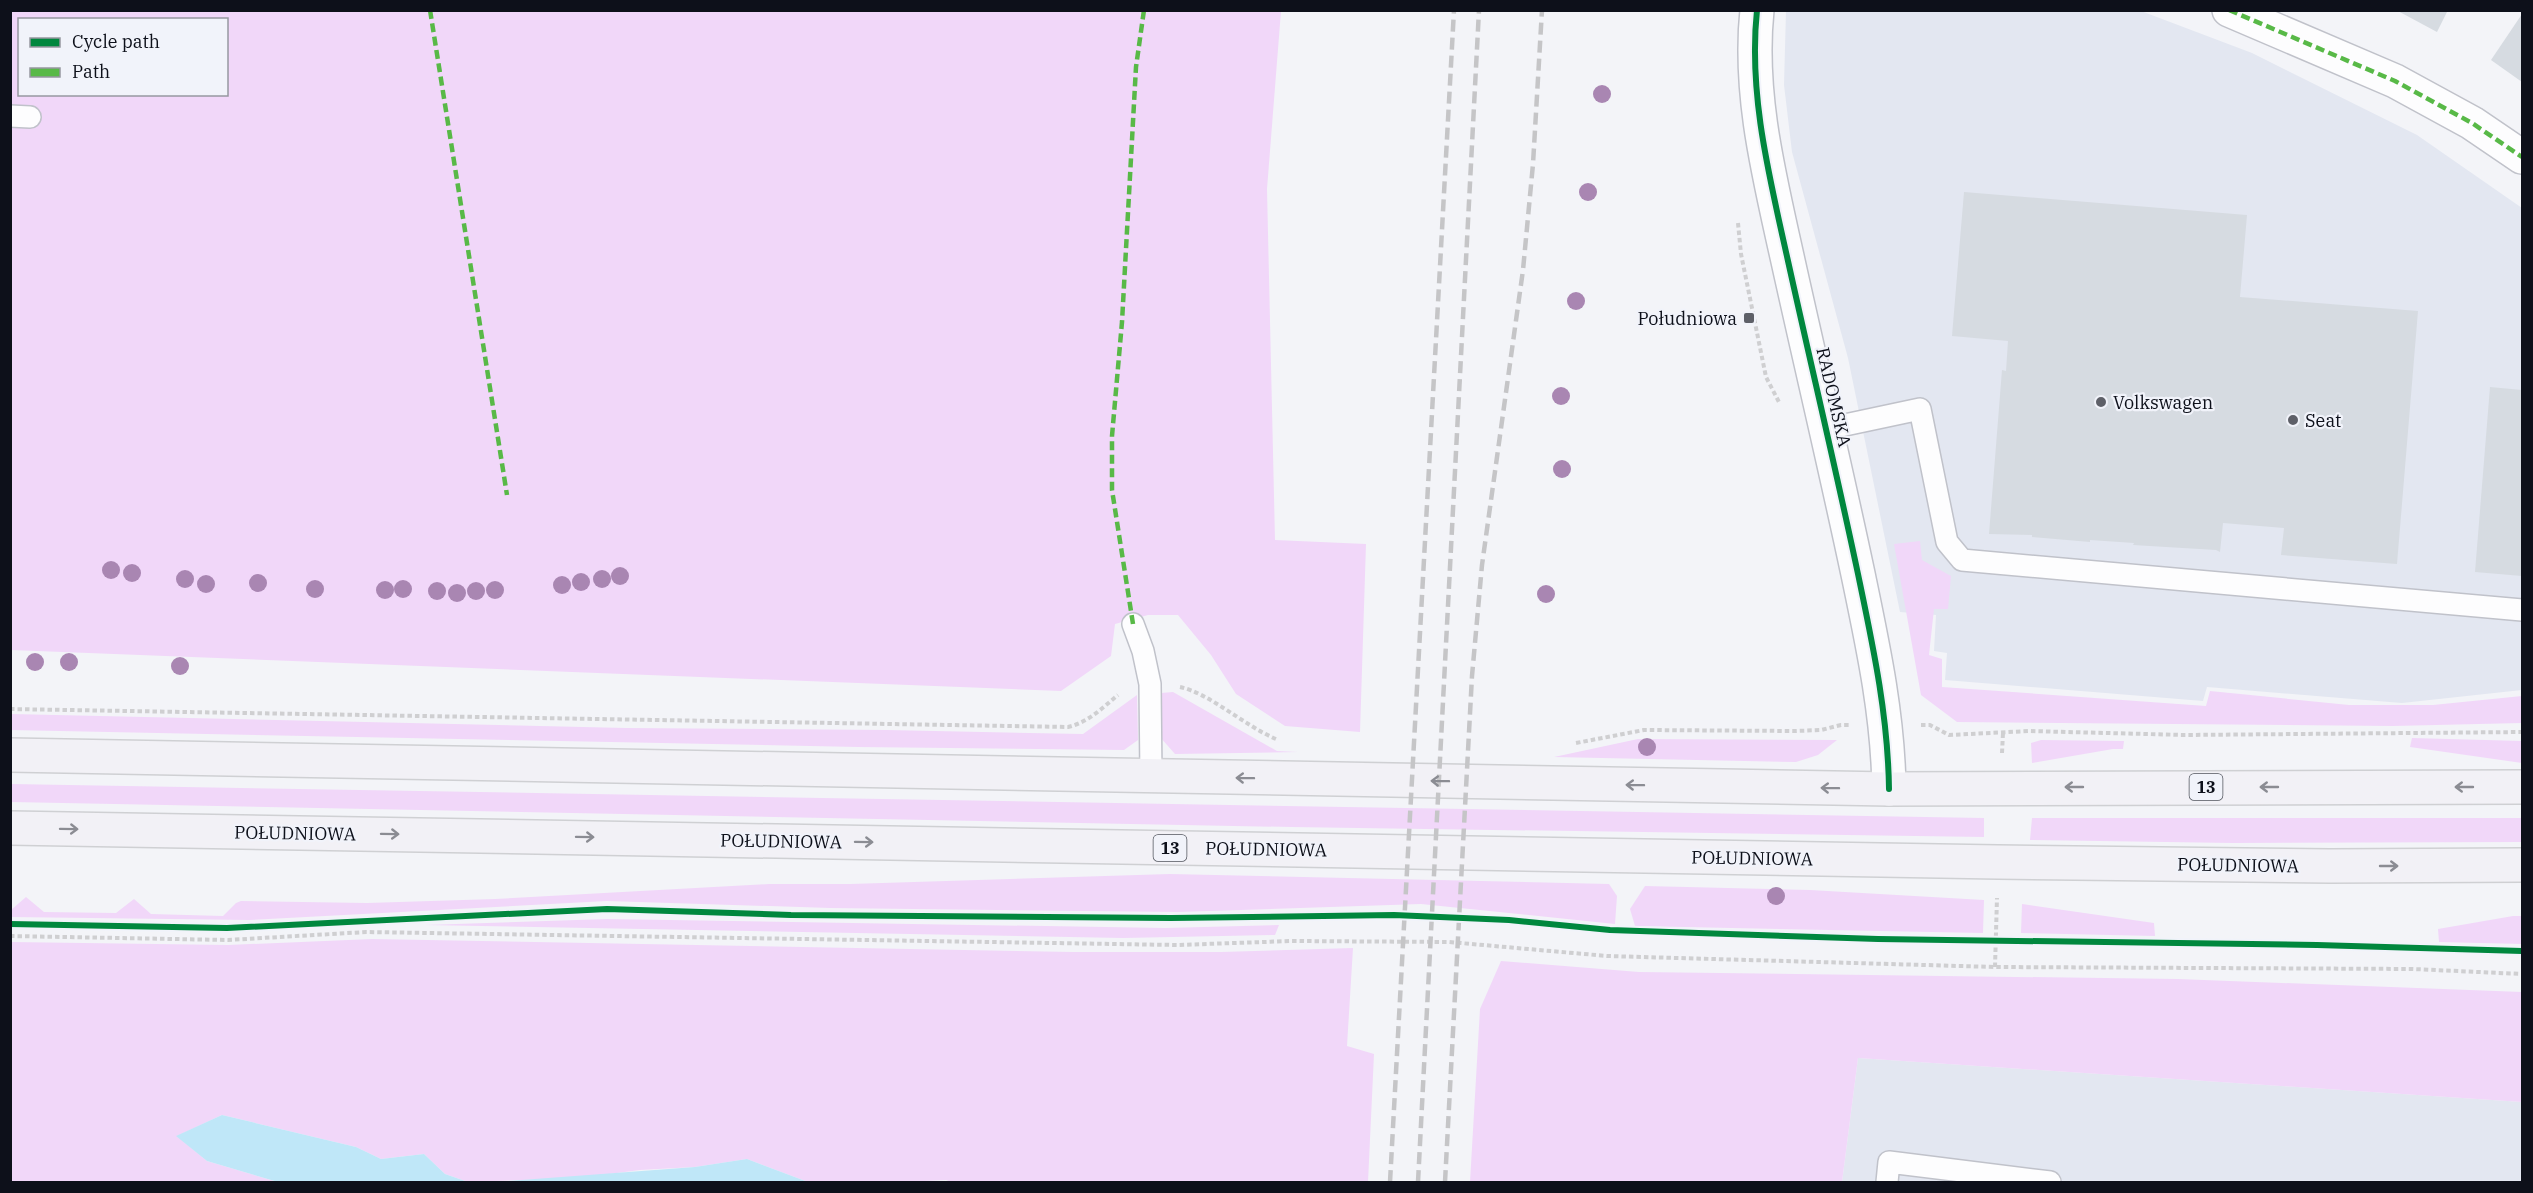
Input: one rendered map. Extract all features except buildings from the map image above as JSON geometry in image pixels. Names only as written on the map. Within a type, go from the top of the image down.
[{"type":"main road","name":"13","points":[[10,756],[1889,789],[2523,787]]},
{"type":"main road","name":"POŁUDNIOWA","points":[[10,828],[1998,862],[2330,866],[2523,865]]},
{"type":"street","name":"RADOMSKA","points":[[1757,10],[1755,73],[1761,131],[1883,697],[1889,789]]},
{"type":"street","points":[[2229,10],[2395,81],[2472,123],[2523,157]]},
{"type":"lane","points":[[1826,429],[1920,410],[1947,542],[1962,560],[2523,610]]},
{"type":"lane","points":[[1133,624],[1143,651],[1150,684],[1151,777]]},
{"type":"lane","points":[[1887,1182],[1889,1162],[1987,1179],[2050,1182]]},
{"type":"path","points":[[10,709],[1068,727],[1098,713],[1132,686],[1168,684],[1185,687],[1263,734],[1284,742]]},
{"type":"path","points":[[1569,745],[1644,730],[1821,730],[1841,724],[1853,726]]},
{"type":"path","points":[[1918,725],[1930,725],[1949,735],[2029,731],[2185,735],[2523,732]]},
{"type":"path","points":[[10,936],[228,940],[366,932],[1177,945],[1292,941],[1390,941],[1449,942],[1607,956],[1995,967],[2413,969],[2523,974]]},
{"type":"path","points":[[1984,940],[2008,940]]},
{"type":"shaded area","points":[[11,11],[1281,11],[1267,189],[1275,540],[1366,544],[1360,732],[1285,726],[1236,694],[1211,655],[1178,615],[1148,615],[1115,624],[1111,656],[1061,691],[11,650]]},
{"type":"shaded area","points":[[1786,11],[2141,11],[2252,53],[2417,135],[2522,208],[2522,690],[2402,703],[2207,687],[2203,701],[1945,680],[1947,653],[1934,651],[1936,615],[1900,612],[1848,358],[1792,152],[1784,85]]},
{"type":"shaded area","points":[[1920,541],[1922,560],[1951,576],[1948,609],[1934,609],[1929,655],[1942,659],[1942,687],[2206,706],[2210,691],[2349,705],[2433,705],[2522,696],[2522,723],[2393,726],[1957,722],[1921,695],[1894,544]]},
{"type":"shaded area","points":[[1173,692],[1277,751],[1298,752],[1175,754],[1160,737],[1161,693]]},
{"type":"shaded area","points":[[1137,695],[1138,740],[1124,750],[10,730],[11,714],[626,728],[1083,734]]},
{"type":"shaded area","points":[[2412,738],[2522,741],[2522,763],[2410,747]]},
{"type":"shaded area","points":[[1638,739],[1837,740],[1818,755],[1796,762],[1554,757]]},
{"type":"shaded area","points":[[2041,740],[2124,741],[2123,749],[2032,763],[2031,743]]},
{"type":"shaded area","points":[[11,784],[1984,818],[1984,837],[1291,827],[11,802]]},
{"type":"shaded area","points":[[2032,818],[2522,818],[2522,842],[2233,843],[2030,840]]},
{"type":"shaded area","points":[[1170,874],[1609,884],[1617,896],[1615,924],[1421,904],[1178,912],[830,908],[607,901],[249,920],[10,917],[11,910],[26,897],[44,912],[116,913],[134,899],[151,914],[223,916],[241,901],[367,903],[495,899],[769,884],[850,884]]},
{"type":"shaded area","points":[[1645,886],[1810,890],[1984,900],[1983,933],[1635,926],[1630,909]]},
{"type":"shaded area","points":[[2022,904],[2154,923],[2155,936],[2021,933]]},
{"type":"shaded area","points":[[2522,916],[2522,944],[2439,942],[2438,929]]},
{"type":"shaded area","points":[[607,919],[1165,928],[1279,925],[1275,935],[1123,938],[425,925]]},
{"type":"shaded area","points":[[372,939],[1073,952],[1221,952],[1353,948],[1347,1046],[1374,1054],[1368,1182],[951,1182],[946,1180],[808,1182],[747,1159],[695,1167],[640,1170],[579,1178],[468,1182],[445,1174],[424,1154],[381,1159],[356,1147],[222,1115],[177,1136],[207,1161],[278,1182],[11,1182],[11,942],[228,945]]},
{"type":"shaded area","points":[[1501,961],[1639,972],[2178,979],[2522,992],[2522,1102],[1858,1058],[1842,1182],[1470,1182],[1480,1009]]},
{"type":"shaded area","points":[[1858,1058],[2522,1102],[2522,1182],[1842,1182]]},
{"type":"water","points":[[222,1115],[356,1147],[381,1159],[424,1154],[445,1174],[468,1182],[278,1182],[207,1161],[176,1136]]},
{"type":"water","points":[[747,1159],[808,1182],[495,1182],[695,1167]]},
{"type":"railway","points":[[1390,1182],[1454,10]]},
{"type":"railway","points":[[1418,1182],[1479,10]]},
{"type":"railway","points":[[1445,1182],[1472,676],[1482,565],[1523,270],[1533,164],[1542,10]]},
{"type":"marked path","points":[[430,10],[507,495]]},
{"type":"marked path","points":[[1133,624],[1112,490],[1112,436],[1122,322],[1136,67],[1144,10]]},
{"type":"marked path","points":[[2229,10],[2395,81],[2472,123],[2522,157]]},
{"type":"cycle path","points":[[1757,10],[1756,74],[1762,137],[1869,628],[1883,707],[1889,789]]},
{"type":"cycle path","points":[[10,924],[227,928],[607,909],[791,915],[1171,918],[1394,915],[1509,920],[1610,930],[1878,939],[2317,945],[2522,951]]},
{"type":"place","name":"Południowa","points":[[1749,318]]},
{"type":"place","name":"Volkswagen","points":[[2101,402]]},
{"type":"place","name":"Seat","points":[[2293,420]]}]
